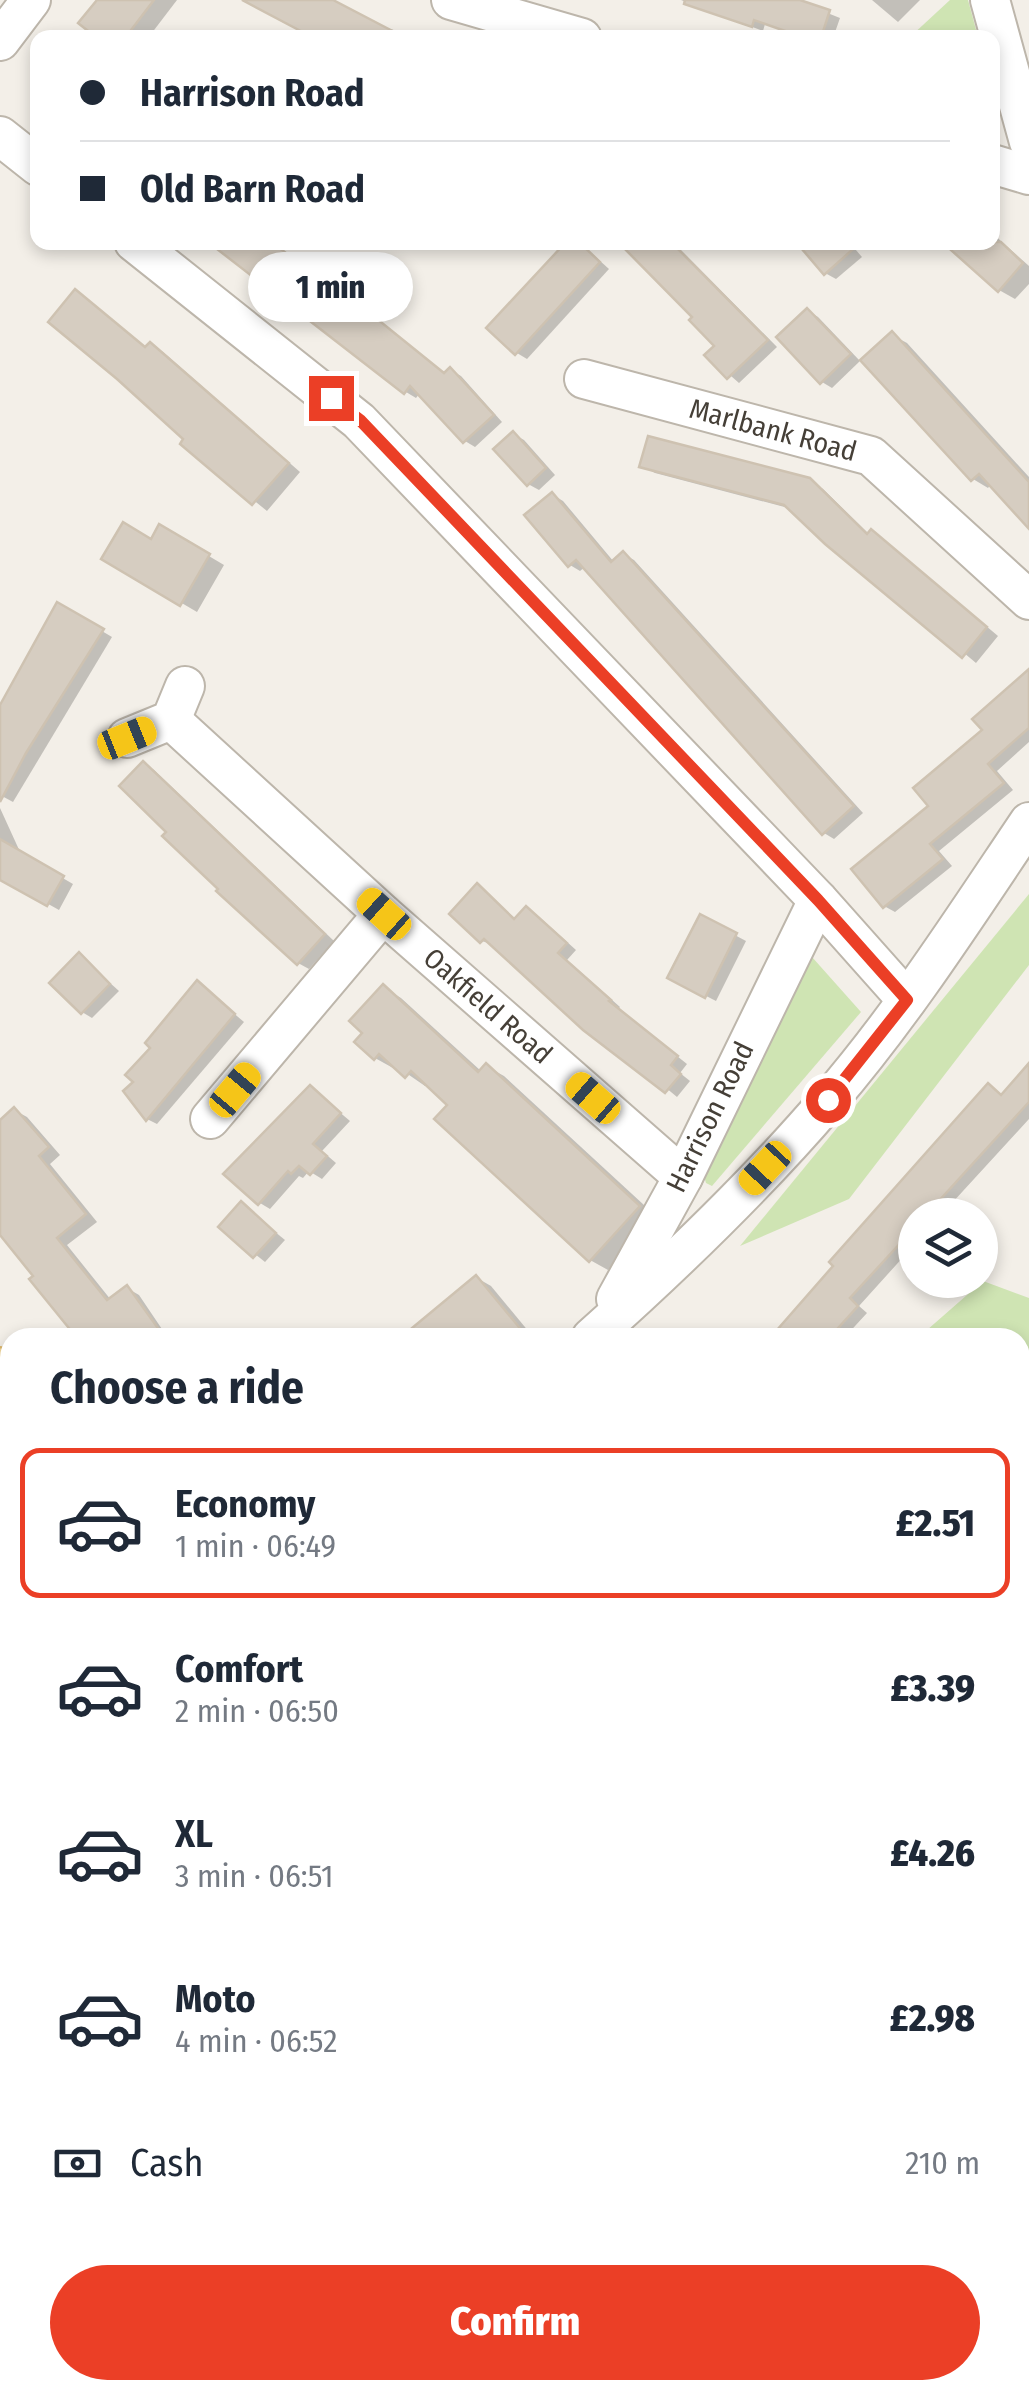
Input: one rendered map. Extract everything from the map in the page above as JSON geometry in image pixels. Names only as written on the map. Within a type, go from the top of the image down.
[{"type":"street","points":[[0,41],[31,0]]},
{"type":"street","points":[[451,0],[554,30]]},
{"type":"street","points":[[990,0],[998,30]]},
{"type":"street","points":[[1000,36],[1029,142]]},
{"type":"street","points":[[0,136],[30,160]]},
{"type":"street","points":[[1000,166],[1029,175]]},
{"type":"street","points":[[144,250],[360,420],[818,900],[907,1000]]},
{"type":"street","name":"Marlbank Road","points":[[584,379],[871,456],[1029,600]]},
{"type":"street","name":"Oakfield Road","points":[[127,738],[178,703],[384,914],[683,1177]]},
{"type":"street","name":"Harrison Road","points":[[601,1328],[744,1191],[828,1100],[907,1000],[1029,822]]},
{"type":"street","name":"Harrison Road","points":[[598,1328],[683,1177],[818,900]]},
{"type":"street","points":[[210,1119],[384,914]]},
{"type":"green space","points":[[950,0],[968,0],[976,30],[918,30]]},
{"type":"green space","points":[[1029,894],[1029,965],[849,1199],[740,1246]]},
{"type":"green space","points":[[812,957],[861,1012],[712,1186],[704,1176]]},
{"type":"green space","points":[[998,1287],[1029,1298],[1029,1328],[929,1328],[964,1298],[998,1298]]},
{"type":"building","points":[[97,0],[154,0],[131,30],[87,30],[78,23]]},
{"type":"building","points":[[242,0],[333,0],[391,30],[299,30]]},
{"type":"building","points":[[685,0],[800,0],[830,10],[824,30],[782,30],[754,20],[752,27],[684,4]]},
{"type":"building","points":[[1001,242],[1023,263],[998,292],[951,250],[1000,250]]},
{"type":"building","points":[[218,250],[282,250],[444,373],[450,367],[494,415],[463,443],[410,386],[404,394]]},
{"type":"building","points":[[559,250],[587,250],[600,262],[515,355],[486,328]]},
{"type":"building","points":[[626,250],[679,250],[768,340],[727,379],[704,355],[714,346],[689,320],[692,317]]},
{"type":"building","points":[[803,250],[852,250],[824,275]]},
{"type":"building","points":[[75,289],[145,347],[150,342],[289,463],[252,505],[180,444],[183,439],[117,379],[48,322]]},
{"type":"building","points":[[807,308],[851,354],[820,384],[776,337]]},
{"type":"building","points":[[892,331],[1029,482],[1029,529],[979,474],[971,481],[860,360]]},
{"type":"building","points":[[513,431],[546,468],[527,486],[493,449]]},
{"type":"building","points":[[648,436],[810,478],[867,534],[871,529],[987,627],[962,658],[784,505],[639,467]]},
{"type":"building","points":[[552,492],[611,562],[623,551],[854,806],[822,835],[576,560],[568,567],[524,515]]},
{"type":"building","points":[[123,522],[151,539],[159,524],[210,554],[180,606],[101,559]]},
{"type":"building","points":[[57,602],[104,629],[0,802],[0,705]]},
{"type":"building","points":[[1029,669],[1029,728],[988,764],[1004,783],[930,844],[943,859],[883,908],[851,869],[928,806],[913,788],[982,730],[972,719]]},
{"type":"building","points":[[143,761],[325,934],[297,965],[216,891],[162,836],[166,832],[119,786]]},
{"type":"building","points":[[0,839],[64,876],[47,906],[0,880]]},
{"type":"building","points":[[477,883],[514,919],[526,906],[567,943],[558,953],[609,1001],[678,1056],[671,1065],[681,1074],[665,1093],[583,1030],[484,939],[480,943],[449,914]]},
{"type":"building","points":[[700,914],[737,933],[705,998],[667,978]]},
{"type":"building","points":[[79,952],[110,984],[81,1014],[49,983]]},
{"type":"building","points":[[197,980],[235,1014],[146,1121],[123,1091],[133,1082],[125,1075],[150,1048],[145,1043]]},
{"type":"building","points":[[383,984],[478,1072],[486,1063],[640,1206],[589,1262],[434,1119],[447,1105],[411,1071],[405,1078],[379,1054],[374,1060],[354,1042],[362,1033],[349,1021]]},
{"type":"building","points":[[1029,1063],[1029,1102],[941,1198],[898,1198],[898,1246],[850,1298],[858,1306],[838,1328],[779,1328],[833,1266],[829,1262],[988,1083],[1001,1095]]},
{"type":"building","points":[[310,1085],[341,1113],[313,1144],[327,1156],[310,1175],[299,1166],[291,1174],[288,1171],[258,1205],[223,1174]]},
{"type":"building","points":[[14,1107],[49,1147],[39,1156],[86,1214],[57,1238],[107,1300],[127,1285],[158,1328],[69,1328],[29,1279],[33,1276],[0,1235],[0,1120]]},
{"type":"building","points":[[241,1201],[276,1233],[253,1258],[218,1227]]},
{"type":"building","points":[[476,1275],[520,1328],[412,1328]]},
{"type":"route","points":[[331,398],[360,420],[791,871],[907,1000],[828,1100]]}]
